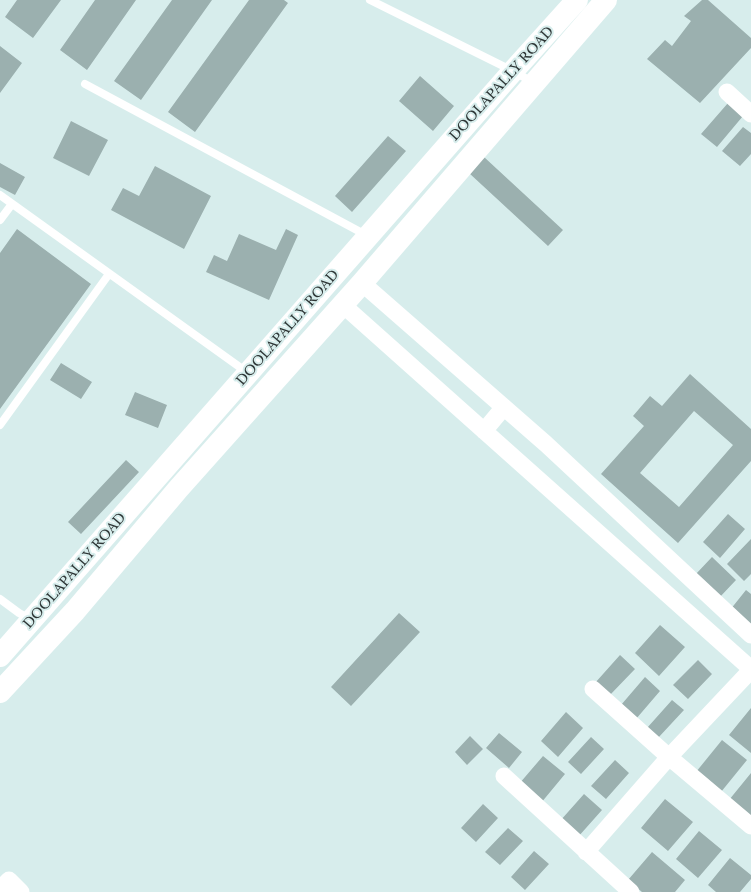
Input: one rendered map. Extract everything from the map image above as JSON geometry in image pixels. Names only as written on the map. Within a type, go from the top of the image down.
[{"type":"main road","name":"DOOLAPALLY ROAD","points":[[0,656],[577,0]]},
{"type":"main road","name":"DOOLAPALLY ROAD","points":[[0,692],[75,611],[179,488],[343,305],[606,0]]},
{"type":"main road","points":[[202,426],[222,441]]},
{"type":"street","points":[[727,92],[751,114]]},
{"type":"street","points":[[362,283],[546,444],[751,635]]},
{"type":"street","points":[[343,305],[751,669],[669,757],[586,852]]},
{"type":"street","points":[[484,430],[504,407]]},
{"type":"street","points":[[651,580],[671,560]]},
{"type":"street","points":[[593,688],[669,757],[751,826]]},
{"type":"street","points":[[504,776],[631,892]]},
{"type":"street","points":[[0,889],[9,880],[21,892]]},
{"type":"lane","points":[[370,0],[513,71],[534,84]]},
{"type":"lane","points":[[86,84],[368,237]]},
{"type":"lane","points":[[0,195],[249,373]]},
{"type":"lane","points":[[0,220],[12,204]]},
{"type":"lane","points":[[0,425],[110,274]]},
{"type":"lane","points":[[0,599],[19,613],[32,620]]},
{"type":"building","points":[[17,0],[61,0],[33,38],[5,17]]},
{"type":"building","points":[[95,0],[136,0],[87,70],[60,50]]},
{"type":"building","points":[[172,0],[212,0],[141,100],[114,81]]},
{"type":"building","points":[[249,0],[284,0],[288,3],[195,132],[168,112]]},
{"type":"building","points":[[702,0],[708,0],[751,38],[751,48],[700,103],[647,59],[665,40],[672,46],[691,21],[684,16]]},
{"type":"building","points":[[0,46],[22,63],[0,93]]},
{"type":"building","points":[[420,76],[454,106],[433,131],[399,101]]},
{"type":"building","points":[[728,103],[743,116],[717,147],[701,134]]},
{"type":"building","points":[[71,121],[108,140],[89,176],[53,158]]},
{"type":"building","points":[[743,127],[751,133],[751,154],[740,166],[722,151]]},
{"type":"building","points":[[388,136],[406,151],[352,212],[335,196]]},
{"type":"building","points":[[484,157],[563,230],[548,246],[469,173]]},
{"type":"building","points":[[0,163],[25,177],[15,195],[0,187]]},
{"type":"building","points":[[155,166],[211,196],[184,249],[111,210],[123,188],[139,196]]},
{"type":"building","points":[[17,229],[91,284],[0,409],[0,253]]},
{"type":"building","points":[[286,229],[298,235],[269,300],[206,272],[214,255],[227,261],[239,234],[276,250]]},
{"type":"building","points":[[61,363],[92,382],[81,399],[50,380]]},
{"type":"building","points":[[690,374],[751,429],[751,461],[678,543],[601,474],[644,426],[633,416],[650,396],[662,406]],"holes":[[[694,411],[733,445],[679,507],[640,473]]]},
{"type":"building","points":[[135,392],[167,405],[158,428],[125,415]]},
{"type":"building","points":[[126,460],[139,472],[81,534],[68,522]]},
{"type":"building","points":[[728,514],[745,529],[720,558],[703,542]]},
{"type":"building","points":[[751,539],[751,574],[744,581],[727,564]]},
{"type":"building","points":[[712,557],[736,580],[719,598],[695,575]]},
{"type":"building","points":[[746,590],[751,594],[751,624],[730,610]]},
{"type":"building","points":[[399,613],[420,632],[351,706],[331,687]]},
{"type":"building","points":[[660,625],[685,647],[659,676],[635,653]]},
{"type":"building","points":[[620,655],[635,669],[609,696],[595,683]]},
{"type":"building","points":[[698,660],[712,674],[688,699],[673,685]]},
{"type":"building","points":[[645,677],[660,691],[636,719],[621,705]]},
{"type":"building","points":[[672,700],[684,710],[658,738],[647,728]]},
{"type":"building","points":[[751,708],[751,753],[729,735]]},
{"type":"building","points":[[566,712],[583,728],[558,757],[541,741]]},
{"type":"building","points":[[499,733],[522,752],[509,768],[486,748]]},
{"type":"building","points":[[470,736],[483,749],[467,765],[455,752]]},
{"type":"building","points":[[591,737],[604,749],[581,774],[568,762]]},
{"type":"building","points":[[722,740],[747,760],[721,792],[696,772]]},
{"type":"building","points":[[543,756],[565,774],[541,803],[519,784]]},
{"type":"building","points":[[615,760],[629,773],[606,799],[591,786]]},
{"type":"building","points":[[751,773],[751,818],[729,800]]},
{"type":"building","points":[[584,794],[602,810],[578,837],[560,821]]},
{"type":"building","points":[[665,799],[693,822],[668,851],[641,828]]},
{"type":"building","points":[[483,804],[498,818],[476,842],[461,828]]},
{"type":"building","points":[[508,828],[523,841],[500,865],[485,852]]},
{"type":"building","points":[[699,831],[722,850],[698,878],[676,859]]},
{"type":"building","points":[[534,851],[549,864],[525,890],[511,877]]},
{"type":"building","points":[[652,852],[685,880],[675,892],[642,892],[628,880]]},
{"type":"building","points":[[730,858],[751,875],[751,879],[740,892],[716,892],[708,885]]}]
